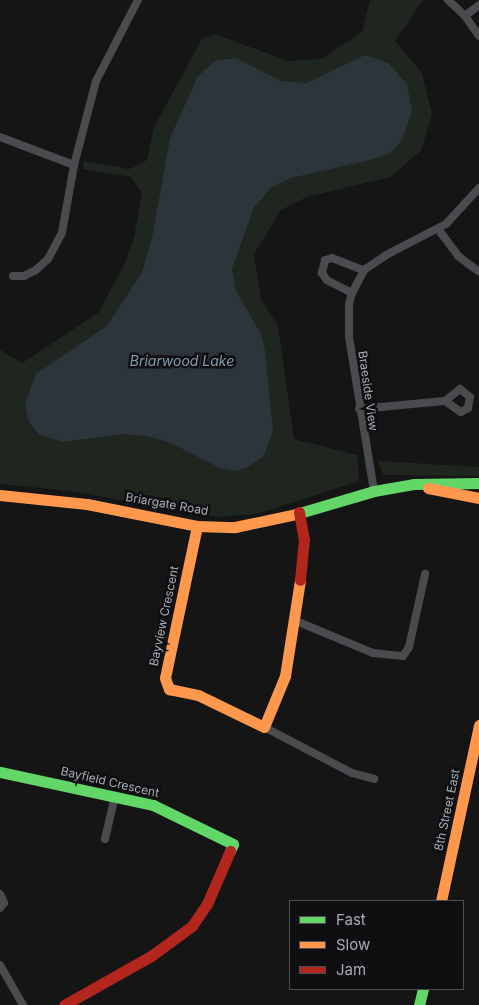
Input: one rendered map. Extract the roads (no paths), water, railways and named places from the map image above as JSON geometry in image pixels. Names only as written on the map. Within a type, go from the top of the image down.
[{"type":"street","points":[[13,276],[24,276],[36,270],[53,250],[62,233],[74,165],[96,81],[138,0]]},
{"type":"street","points":[[448,0],[465,16],[479,36]]},
{"type":"street","points":[[465,16],[479,5]]},
{"type":"street","points":[[0,137],[74,165]]},
{"type":"street","name":"Braeside View","points":[[374,491],[359,409],[349,336],[352,293],[364,270],[386,255],[438,229],[461,211],[479,188]]},
{"type":"street","points":[[438,229],[458,256],[479,272]]},
{"type":"street","points":[[352,293],[327,280],[322,273],[325,260],[332,258],[364,270]]},
{"type":"street","points":[[359,409],[445,402]]},
{"type":"street","name":"Briargate Road","points":[[0,495],[87,504],[197,526],[257,525],[374,491],[414,484],[479,482]]},
{"type":"street","name":"Briargate Road","points":[[414,484],[479,498]]},
{"type":"street","points":[[299,512],[304,539],[296,620],[285,676],[264,727],[352,773],[374,779]]},
{"type":"street","name":"Bayview Crescent","points":[[197,526],[165,678],[169,689],[198,695],[264,727]]},
{"type":"street","points":[[296,620],[374,653],[402,656],[409,647],[425,574]]},
{"type":"street","name":"8th Street East","points":[[441,900],[479,724]]},
{"type":"street","name":"Bayfield Crescent","points":[[0,772],[153,805],[233,844],[207,904],[192,926],[152,956],[64,1005]]},
{"type":"street","points":[[105,839],[115,796]]},
{"type":"street","points":[[0,894],[4,903],[0,908]]},
{"type":"street","points":[[0,965],[23,1005]]},
{"type":"street","points":[[419,1005],[423,990]]},
{"type":"water","name":"Briarwood Lake","points":[[365,55],[388,63],[407,84],[412,111],[402,140],[390,153],[374,159],[291,178],[272,187],[254,207],[232,269],[235,289],[262,336],[265,351],[273,431],[263,457],[246,468],[236,471],[220,468],[169,442],[145,436],[123,434],[63,442],[39,434],[29,422],[25,403],[36,374],[107,326],[142,272],[152,238],[170,138],[198,76],[215,61],[236,58],[281,81],[307,83]]}]
